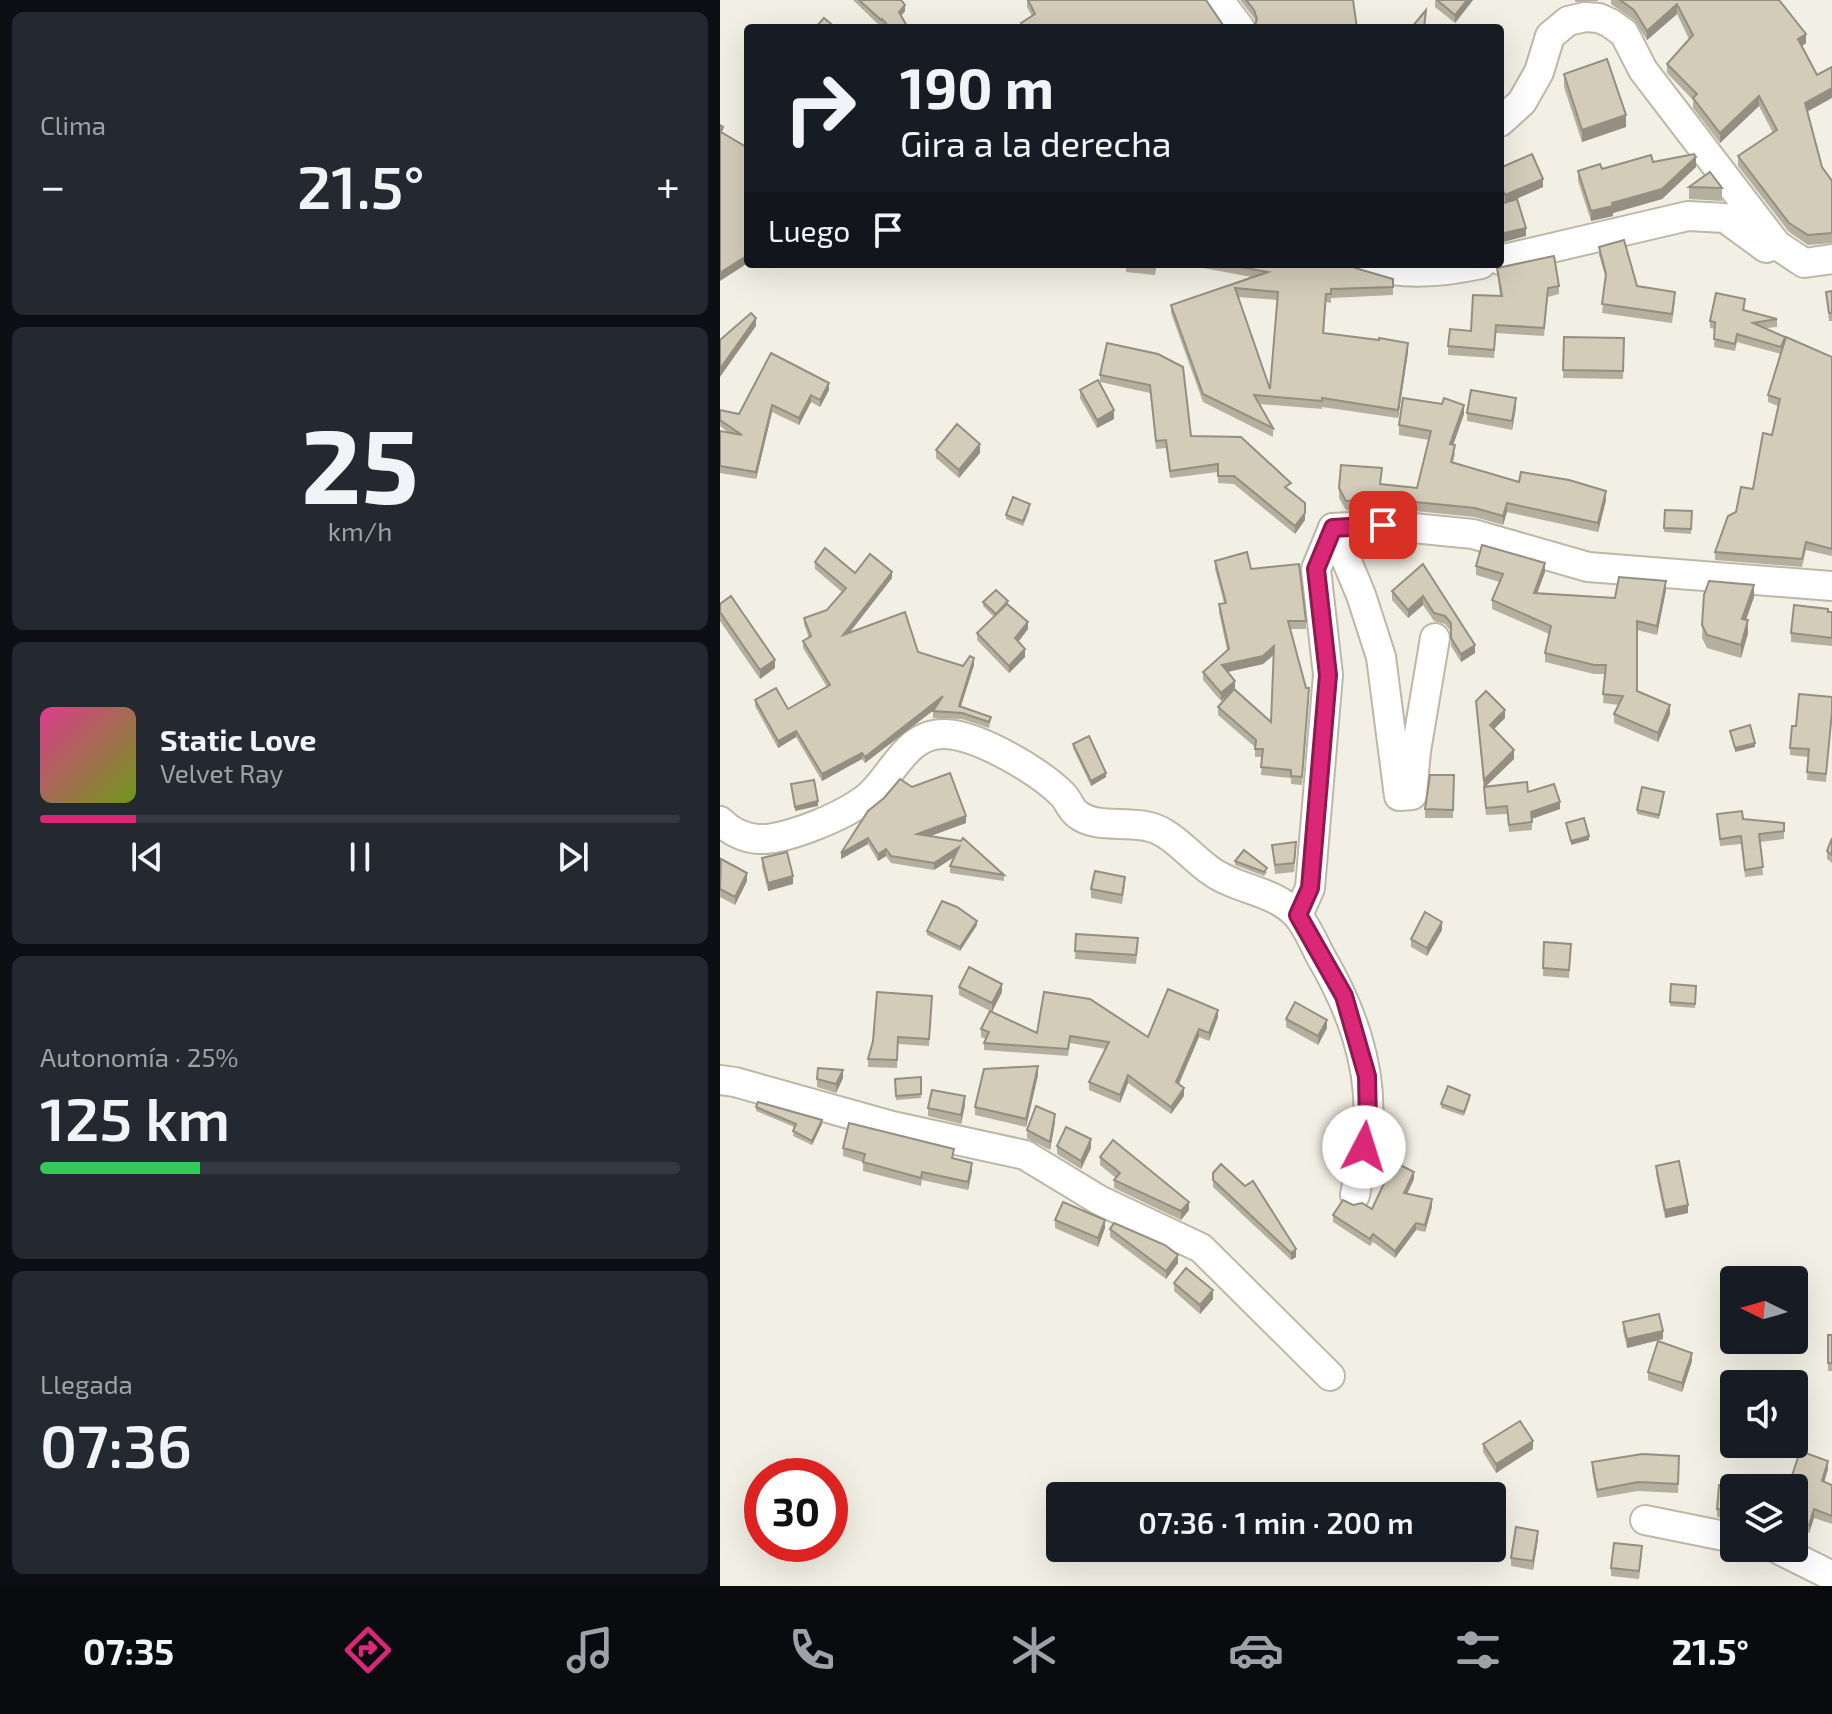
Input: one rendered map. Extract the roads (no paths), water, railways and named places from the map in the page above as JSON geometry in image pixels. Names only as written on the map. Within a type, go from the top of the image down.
[{"type":"street","points":[[1219,0],[1237,24]]},
{"type":"street","points":[[1504,118],[1522,102],[1539,72],[1550,36],[1568,21],[1599,18],[1624,33],[1643,70],[1777,245],[1804,263],[1832,259]]},
{"type":"street","points":[[1504,259],[1688,216],[1725,218],[1766,248],[1777,245]]},
{"type":"street","points":[[1378,268],[1451,271],[1464,268]]},
{"type":"street","points":[[1333,528],[1383,525],[1473,534],[1588,567],[1832,586]]},
{"type":"street","points":[[1333,528],[1361,595],[1381,657],[1399,796],[1412,795],[1416,751],[1435,638]]},
{"type":"street","points":[[1298,915],[1310,888],[1328,675],[1316,569],[1333,528]]},
{"type":"street","points":[[720,821],[729,830],[754,839],[779,838],[835,817],[872,794],[897,759],[921,739],[945,734],[989,747],[1034,771],[1065,796],[1077,814],[1101,823],[1139,822],[1164,832],[1213,873],[1273,897],[1298,915],[1344,996],[1367,1076],[1368,1123],[1355,1195]]},
{"type":"street","points":[[720,1080],[892,1126],[1025,1155],[1099,1200],[1201,1248],[1330,1376]]},
{"type":"street","points":[[1645,1520],[1720,1535]]},
{"type":"street","points":[[1804,1562],[1832,1576]]}]
